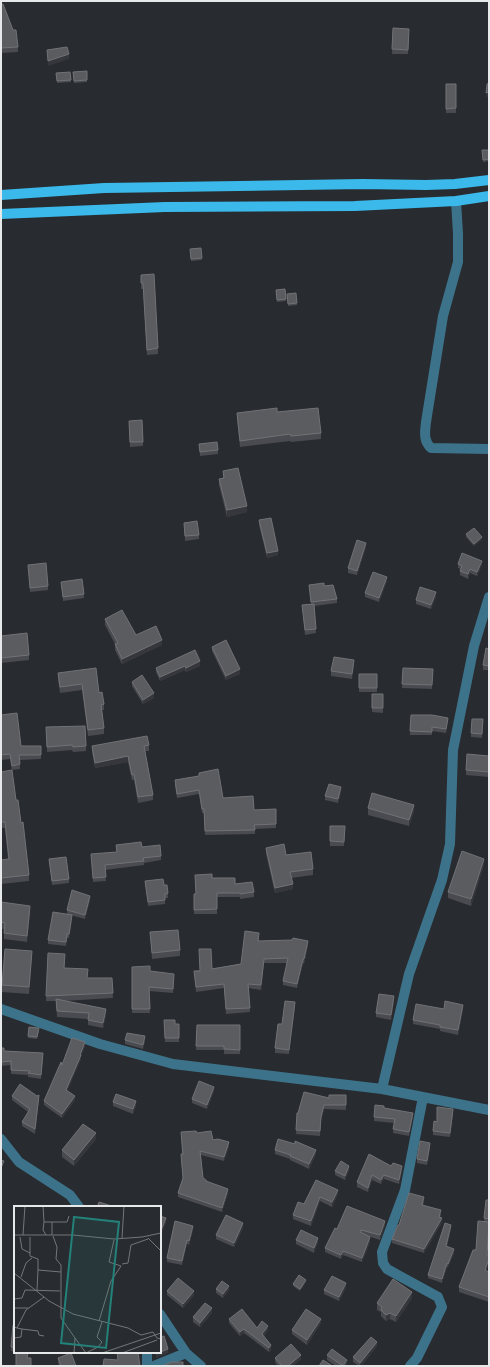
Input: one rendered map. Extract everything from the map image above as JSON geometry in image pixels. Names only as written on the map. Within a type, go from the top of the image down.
[{"type":"main road","points":[[1,195],[104,188],[363,184],[426,185],[455,184],[489,180]]},
{"type":"main road","points":[[1,214],[165,207],[355,206],[456,201],[489,196]]},
{"type":"street","points":[[456,201],[458,262],[443,316],[424,438],[431,448],[489,449]]},
{"type":"street","points":[[382,1089],[409,974],[442,880],[450,844],[453,750],[474,646],[489,597]]},
{"type":"street","points":[[1,1009],[100,1044],[173,1064],[382,1089],[489,1110]]},
{"type":"street","points":[[410,1366],[417,1358],[442,1307],[438,1297],[387,1269],[383,1263],[382,1252],[405,1190],[423,1097]]},
{"type":"street","points":[[1,1139],[19,1162],[70,1195],[78,1206]]},
{"type":"street","points":[[161,1316],[186,1353],[201,1366]]},
{"type":"street","points":[[147,1353],[147,1366]]},
{"type":"street","points":[[154,1366],[186,1353]]},
{"type":"building","points":[[1,4],[3,4],[13,30],[16,30],[18,47],[1,48]]},
{"type":"building","points":[[393,28],[409,29],[408,50],[392,49]]},
{"type":"building","points":[[67,47],[69,54],[48,61],[47,50]]},
{"type":"building","points":[[87,71],[87,80],[74,81],[73,72]]},
{"type":"building","points":[[70,72],[71,80],[57,81],[56,73]]},
{"type":"building","points":[[489,83],[489,92],[486,93],[487,84]]},
{"type":"building","points":[[446,84],[456,84],[456,108],[446,109]]},
{"type":"building","points":[[482,150],[489,150],[489,159],[483,160]]},
{"type":"building","points":[[201,248],[202,258],[191,259],[190,249]]},
{"type":"building","points":[[154,274],[158,348],[147,350],[143,283],[141,283],[141,275]]},
{"type":"building","points":[[285,289],[286,299],[277,300],[276,290]]},
{"type":"building","points":[[296,293],[297,303],[288,304],[287,294]]},
{"type":"building","points":[[277,408],[277,412],[318,408],[321,433],[291,436],[290,434],[240,441],[237,413]]},
{"type":"building","points":[[142,420],[143,442],[130,442],[129,421]]},
{"type":"building","points":[[217,442],[218,450],[200,452],[199,444]]},
{"type":"building","points":[[238,468],[247,506],[227,510],[219,479],[224,478],[223,471]]},
{"type":"building","points":[[271,518],[278,551],[267,553],[259,520]]},
{"type":"building","points":[[197,521],[199,535],[185,536],[184,523]]},
{"type":"building","points":[[474,528],[482,537],[474,544],[466,534]]},
{"type":"building","points":[[357,540],[366,543],[357,571],[348,568]]},
{"type":"building","points":[[462,553],[482,561],[477,572],[470,569],[468,574],[460,571],[462,566],[458,564]]},
{"type":"building","points":[[46,563],[48,586],[30,588],[28,565]]},
{"type":"building","points":[[373,572],[387,577],[379,598],[365,593]]},
{"type":"building","points":[[82,579],[84,594],[63,597],[61,582]]},
{"type":"building","points":[[324,583],[324,586],[333,585],[337,599],[311,602],[309,585]]},
{"type":"building","points":[[420,587],[436,592],[431,605],[416,600]]},
{"type":"building","points":[[314,604],[316,629],[305,630],[302,605]]},
{"type":"building","points":[[122,610],[136,635],[156,626],[162,640],[122,659],[115,644],[118,643],[105,619]]},
{"type":"building","points":[[27,633],[29,655],[1,658],[1,636]]},
{"type":"building","points":[[226,640],[240,669],[226,676],[212,647]]},
{"type":"building","points":[[486,648],[489,649],[489,666],[483,665]]},
{"type":"building","points":[[195,650],[200,661],[186,668],[185,666],[160,677],[156,668]]},
{"type":"building","points":[[334,657],[354,660],[352,674],[331,671]]},
{"type":"building","points":[[96,668],[99,693],[102,692],[104,704],[101,705],[104,728],[88,730],[82,684],[60,687],[58,673]]},
{"type":"building","points":[[403,668],[433,669],[432,685],[402,684]]},
{"type":"building","points":[[359,674],[377,674],[377,688],[359,688]]},
{"type":"building","points":[[142,675],[154,693],[143,700],[132,682]]},
{"type":"building","points":[[372,694],[383,694],[383,708],[372,708]]},
{"type":"building","points":[[17,713],[21,746],[41,746],[41,755],[19,755],[20,764],[12,766],[10,754],[1,755],[1,715]]},
{"type":"building","points":[[411,715],[432,715],[448,718],[446,729],[432,727],[432,732],[410,731]]},
{"type":"building","points":[[472,719],[483,719],[482,734],[471,733]]},
{"type":"building","points":[[85,726],[86,746],[73,747],[72,745],[47,747],[46,727]]},
{"type":"building","points":[[147,736],[149,745],[144,746],[153,795],[138,797],[134,774],[132,775],[128,756],[95,763],[92,746]]},
{"type":"building","points":[[467,754],[489,756],[489,772],[466,770]]},
{"type":"building","points":[[218,769],[223,798],[253,796],[254,810],[276,809],[276,824],[254,825],[255,830],[205,831],[204,809],[202,809],[199,790],[177,794],[175,780],[199,776],[199,773]]},
{"type":"building","points":[[12,770],[16,800],[18,800],[21,823],[23,822],[29,875],[1,878],[1,860],[9,859],[5,822],[1,822],[1,772]]},
{"type":"building","points":[[329,784],[341,787],[338,799],[325,796]]},
{"type":"building","points":[[372,793],[414,805],[409,820],[368,808]]},
{"type":"building","points":[[330,826],[345,826],[344,842],[330,841]]},
{"type":"building","points":[[141,842],[142,847],[160,845],[161,856],[143,858],[144,861],[105,865],[106,877],[93,878],[91,854],[117,852],[116,845]]},
{"type":"building","points":[[284,844],[286,855],[311,852],[313,869],[290,872],[293,884],[275,888],[266,848]]},
{"type":"building","points":[[462,851],[484,859],[471,899],[448,892]]},
{"type":"building","points":[[66,857],[69,879],[52,881],[49,859]]},
{"type":"building","points":[[212,874],[212,878],[235,878],[235,884],[252,882],[254,892],[240,894],[217,893],[217,909],[194,910],[194,894],[196,894],[195,875]]},
{"type":"building","points":[[163,879],[164,885],[167,885],[168,893],[165,894],[165,900],[148,902],[145,881]]},
{"type":"building","points":[[72,890],[90,896],[85,915],[67,910]]},
{"type":"building","points":[[1,902],[30,906],[27,936],[4,933],[5,923],[1,922]]},
{"type":"building","points":[[53,912],[72,915],[66,942],[48,940]]},
{"type":"building","points":[[178,930],[180,950],[152,953],[150,932]]},
{"type":"building","points":[[245,931],[259,933],[258,941],[292,940],[293,938],[308,941],[304,959],[297,984],[283,981],[288,958],[264,959],[261,985],[248,984],[250,1008],[226,1009],[224,984],[196,987],[194,971],[200,971],[199,949],[211,949],[212,969],[241,964]]},
{"type":"building","points":[[5,949],[32,951],[29,987],[2,985]]},
{"type":"building","points":[[48,953],[65,954],[64,968],[88,969],[87,978],[112,978],[113,993],[46,996]]},
{"type":"building","points":[[150,966],[150,971],[174,974],[173,989],[149,987],[150,1009],[132,1009],[132,967]]},
{"type":"building","points":[[379,994],[394,996],[391,1015],[376,1013]]},
{"type":"building","points":[[56,999],[106,1009],[103,1023],[88,1020],[89,1013],[57,1011]]},
{"type":"building","points":[[285,1001],[295,1002],[289,1050],[275,1048],[278,1024],[282,1024]]},
{"type":"building","points":[[445,1001],[463,1005],[458,1030],[413,1020],[416,1004],[444,1009]]},
{"type":"building","points":[[164,1020],[175,1020],[175,1024],[179,1024],[179,1038],[165,1038]]},
{"type":"building","points":[[197,1025],[240,1025],[240,1050],[224,1049],[224,1046],[196,1046]]},
{"type":"building","points":[[29,1027],[39,1028],[37,1037],[28,1036]]},
{"type":"building","points":[[127,1033],[145,1036],[143,1045],[125,1040]]},
{"type":"building","points":[[72,1038],[85,1042],[66,1090],[75,1096],[62,1114],[44,1101],[61,1062],[62,1065]]},
{"type":"building","points":[[1,1048],[4,1048],[4,1051],[43,1053],[41,1075],[28,1073],[30,1071],[11,1070],[11,1061],[1,1062]]},
{"type":"building","points":[[199,1081],[214,1087],[207,1105],[192,1099]]},
{"type":"building","points":[[20,1084],[37,1096],[39,1095],[35,1129],[22,1122],[30,1109],[12,1096]]},
{"type":"building","points":[[304,1092],[329,1098],[329,1095],[346,1095],[346,1105],[324,1105],[320,1131],[296,1130],[297,1113]]},
{"type":"building","points":[[116,1094],[136,1101],[133,1109],[113,1102]]},
{"type":"building","points":[[375,1105],[413,1113],[409,1132],[393,1129],[395,1119],[374,1117]]},
{"type":"building","points":[[437,1107],[453,1109],[450,1133],[433,1131],[434,1121],[437,1122]]},
{"type":"building","points":[[83,1124],[96,1133],[74,1160],[62,1150]]},
{"type":"building","points":[[196,1131],[197,1133],[211,1131],[213,1140],[218,1139],[229,1142],[224,1157],[200,1151],[203,1178],[206,1181],[228,1189],[222,1208],[178,1193],[183,1178],[181,1132]]},
{"type":"building","points":[[278,1139],[295,1144],[295,1141],[316,1150],[309,1164],[290,1156],[291,1155],[275,1150]]},
{"type":"building","points":[[420,1141],[430,1143],[427,1161],[417,1159]]},
{"type":"building","points":[[369,1154],[391,1166],[393,1163],[402,1166],[399,1180],[384,1175],[381,1180],[372,1175],[368,1188],[357,1182]]},
{"type":"building","points":[[1,1160],[4,1161],[1,1168]]},
{"type":"building","points":[[341,1161],[349,1166],[345,1176],[335,1171]]},
{"type":"building","points":[[316,1180],[338,1190],[332,1202],[320,1197],[311,1221],[293,1215],[298,1202],[304,1204]]},
{"type":"building","points":[[409,1193],[424,1197],[422,1205],[441,1210],[439,1217],[442,1218],[424,1249],[392,1239],[399,1225]]},
{"type":"building","points":[[486,1200],[489,1200],[489,1219],[484,1218]]},
{"type":"building","points":[[99,1202],[112,1206],[97,1206]]},
{"type":"building","points":[[347,1206],[385,1221],[380,1235],[361,1230],[360,1232],[370,1237],[362,1258],[343,1251],[341,1255],[325,1248],[335,1228],[337,1229]]},
{"type":"building","points":[[226,1215],[243,1223],[234,1243],[216,1235]]},
{"type":"building","points":[[161,1216],[166,1218],[161,1230]]},
{"type":"building","points":[[175,1221],[193,1226],[189,1241],[187,1240],[182,1261],[167,1258]]},
{"type":"building","points":[[478,1221],[489,1222],[487,1255],[489,1255],[489,1259],[485,1270],[489,1272],[489,1297],[459,1287],[473,1250],[476,1250]]},
{"type":"building","points":[[445,1223],[451,1225],[446,1246],[454,1249],[448,1264],[447,1263],[442,1279],[428,1275]]},
{"type":"building","points":[[301,1230],[318,1238],[314,1248],[296,1240]]},
{"type":"building","points":[[299,1275],[306,1280],[300,1289],[293,1284]]},
{"type":"building","points":[[332,1276],[346,1283],[339,1297],[324,1290]]},
{"type":"building","points":[[178,1278],[194,1291],[183,1304],[167,1291]]},
{"type":"building","points":[[393,1279],[412,1292],[396,1316],[390,1313],[386,1315],[381,1310],[382,1307],[377,1303]]},
{"type":"building","points":[[222,1281],[229,1286],[223,1294],[216,1289]]},
{"type":"building","points":[[205,1303],[212,1308],[200,1323],[193,1317]]},
{"type":"building","points":[[242,1309],[257,1328],[262,1321],[268,1326],[262,1334],[271,1345],[269,1348],[244,1329],[240,1332],[229,1319]]},
{"type":"building","points":[[306,1309],[321,1319],[307,1340],[292,1330]]},
{"type":"building","points":[[13,1325],[14,1348],[11,1347]]},
{"type":"building","points":[[164,1336],[168,1349],[161,1352],[161,1337]]},
{"type":"building","points":[[371,1337],[377,1342],[360,1363],[353,1357]]},
{"type":"building","points":[[291,1344],[301,1355],[288,1366],[282,1366],[275,1358]]},
{"type":"building","points":[[332,1349],[347,1360],[343,1366],[327,1355]]},
{"type":"building","points":[[16,1353],[28,1353],[27,1358],[31,1358],[31,1366],[16,1366]]},
{"type":"building","points":[[71,1353],[76,1366],[61,1366],[58,1358]]},
{"type":"building","points":[[117,1353],[138,1353],[140,1366],[103,1366],[104,1359],[118,1360]]},
{"type":"building","points":[[323,1360],[331,1365],[319,1366]]},
{"type":"building","points":[[172,1362],[183,1362],[183,1366],[164,1366]]}]
